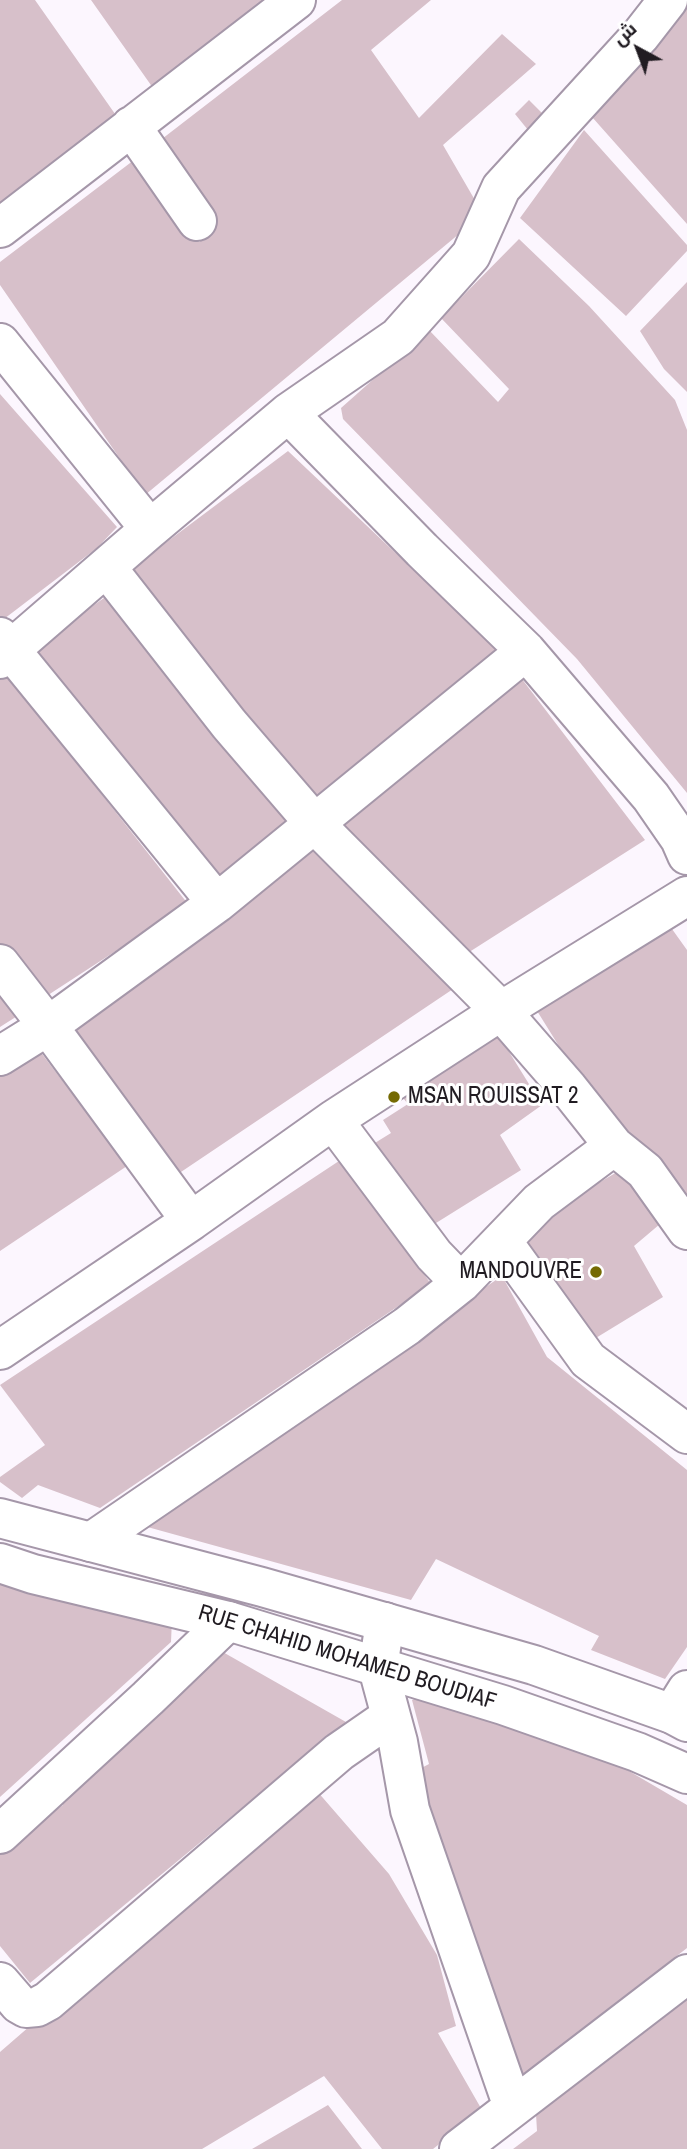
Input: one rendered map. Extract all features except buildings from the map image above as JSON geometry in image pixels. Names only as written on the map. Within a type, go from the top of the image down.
[{"type":"street","points":[[0,228],[296,0]]},
{"type":"street","points":[[217,903],[4,649],[107,568],[288,413],[398,337],[471,255],[501,188],[640,36],[668,0]]},
{"type":"street","points":[[131,126],[197,221]]},
{"type":"street","points":[[0,343],[150,529]]},
{"type":"street","points":[[288,413],[422,550],[526,651],[651,797],[685,843]]},
{"type":"street","points":[[107,568],[229,724],[315,824],[501,1011],[614,1146],[641,1167],[687,1230]]},
{"type":"street","points":[[0,1056],[48,1026],[217,903],[526,651]]},
{"type":"street","points":[[0,1350],[191,1221],[333,1119],[687,896]]},
{"type":"street","points":[[0,964],[191,1221]]},
{"type":"street","points":[[333,1119],[420,1236],[461,1283]]},
{"type":"street","points":[[91,1542],[407,1326],[461,1283],[539,1202],[614,1146]]},
{"type":"street","points":[[502,1241],[588,1360],[687,1434]]},
{"type":"street","name":"RUE CHAHID MOHAMED BOUDIAF","points":[[0,1518],[385,1622],[682,1709]]},
{"type":"street","name":"RUE CHAHID MOHAMED BOUDIAF","points":[[0,1563],[33,1574],[228,1621],[503,1705],[637,1752],[687,1774]]},
{"type":"street","points":[[0,1834],[228,1621]]},
{"type":"street","points":[[385,1622],[378,1668],[398,1742],[410,1810],[513,2108]]},
{"type":"street","points":[[0,1982],[19,2004],[26,2008],[37,2007],[48,2001],[339,1752],[391,1716]]},
{"type":"street","points":[[459,2149],[687,1974]]},
{"type":"place","name":"MSAN ROUISSAT 2","points":[[394,1097]]},
{"type":"place","name":"MANDOUVRE","points":[[596,1272]]}]
